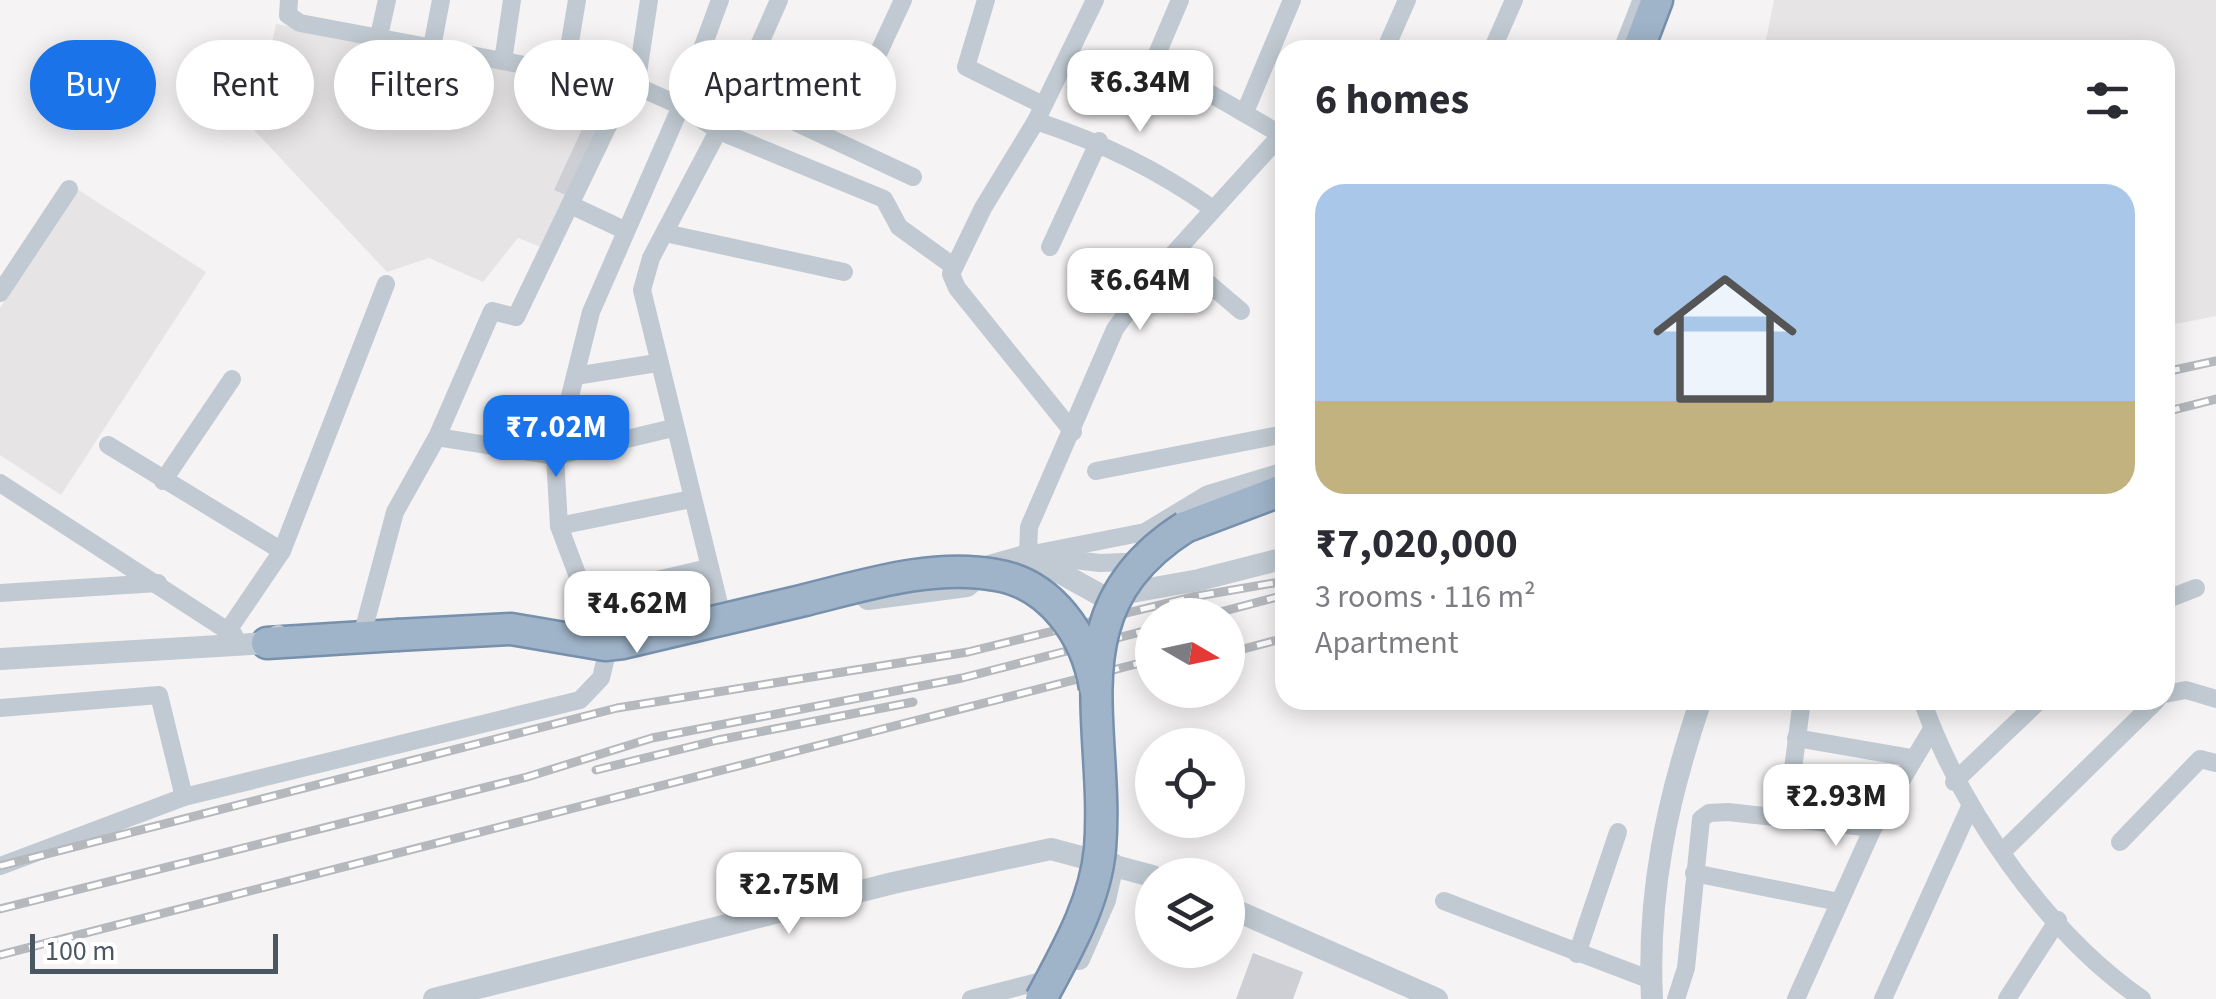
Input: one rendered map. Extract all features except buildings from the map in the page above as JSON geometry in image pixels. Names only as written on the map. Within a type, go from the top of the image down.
[{"type":"highway","points":[[1642,40],[1657,0]]},
{"type":"highway","points":[[1037,993],[1090,898],[1096,874],[1100,830],[1094,688],[1102,628],[1118,594],[1139,564],[1185,528],[1275,493]]},
{"type":"highway","points":[[246,639],[524,630],[592,643],[623,644],[888,580],[958,573],[996,574],[1038,593],[1063,615],[1082,644],[1094,688]]},
{"type":"street","points":[[289,0],[288,16],[300,23],[401,40]]},
{"type":"street","points":[[380,36],[387,0]]},
{"type":"street","points":[[433,40],[441,0]]},
{"type":"street","points":[[503,60],[512,0]]},
{"type":"street","points":[[571,40],[577,0]]},
{"type":"street","points":[[641,40],[649,0]]},
{"type":"street","points":[[705,40],[720,0]]},
{"type":"street","points":[[762,40],[780,0]]},
{"type":"street","points":[[884,40],[903,0]]},
{"type":"street","points":[[986,0],[966,67],[1040,113],[1158,170],[1214,209]]},
{"type":"street","points":[[952,266],[1040,113],[1095,0]]},
{"type":"street","points":[[1180,0],[1154,61],[1275,131]]},
{"type":"street","points":[[1275,40],[1292,0]]},
{"type":"street","points":[[1388,40],[1406,0]]},
{"type":"street","points":[[1490,0],[1512,4],[1496,40]]},
{"type":"street","points":[[1626,40],[1642,0]]},
{"type":"street","points":[[1656,40],[1670,0]]},
{"type":"street","points":[[1245,112],[1275,41]]},
{"type":"street","points":[[494,58],[514,62]]},
{"type":"street","points":[[364,628],[395,512],[437,437],[492,312],[516,317],[610,130]]},
{"type":"street","points":[[670,130],[590,312],[555,456],[559,526],[579,586],[588,594],[708,568]]},
{"type":"street","points":[[720,608],[672,428],[642,290],[645,272],[719,130],[884,199],[900,226],[952,266],[957,288],[1073,432]]},
{"type":"street","points":[[813,130],[914,177]]},
{"type":"street","points":[[1050,247],[1099,142]]},
{"type":"street","points":[[1028,555],[1028,527],[1073,432],[1114,329],[1214,209],[1275,144]]},
{"type":"street","points":[[0,293],[69,189]]},
{"type":"street","points":[[573,206],[624,230]]},
{"type":"street","points":[[665,233],[844,272]]},
{"type":"street","points":[[1174,255],[1241,311]]},
{"type":"street","points":[[246,639],[386,284]]},
{"type":"street","points":[[575,376],[657,362]]},
{"type":"street","points":[[163,481],[232,380]]},
{"type":"street","points":[[437,437],[555,456],[672,428]]},
{"type":"street","points":[[1096,471],[1275,436]]},
{"type":"street","points":[[108,445],[282,551]]},
{"type":"street","points":[[0,484],[246,639],[276,651],[519,640],[609,647],[876,597],[967,586],[990,566],[1145,532],[1208,494],[1275,474]]},
{"type":"street","points":[[559,526],[690,499]]},
{"type":"street","points":[[1028,555],[1100,563],[1151,561],[1233,519],[1275,507]]},
{"type":"street","points":[[1028,555],[1104,596],[1199,580],[1275,561]]},
{"type":"street","points":[[0,659],[364,628],[518,620],[609,647],[720,608],[912,562],[961,556],[990,566]]},
{"type":"street","points":[[0,592],[158,583]]},
{"type":"street","points":[[2175,596],[2196,588]]},
{"type":"street","points":[[0,866],[184,796],[580,700],[601,678],[609,647]]},
{"type":"street","points":[[2175,692],[2186,690],[2216,699]]},
{"type":"street","points":[[0,708],[159,695],[184,796]]},
{"type":"street","points":[[1444,901],[1577,954],[1652,990],[1651,908],[1662,827],[1697,710]]},
{"type":"street","points":[[1787,815],[1800,710]]},
{"type":"street","points":[[1925,710],[1954,782],[2002,852],[2058,920],[2136,997]]},
{"type":"street","points":[[1954,782],[2030,710]]},
{"type":"street","points":[[2002,852],[2147,710]]},
{"type":"street","points":[[1796,999],[1873,828],[1932,730]]},
{"type":"street","points":[[1796,738],[1912,758]]},
{"type":"street","points":[[2120,842],[2200,759],[2216,763]]},
{"type":"street","points":[[1883,999],[1970,806]]},
{"type":"street","points":[[1676,999],[1686,968],[1698,824],[1709,813],[1787,815],[1873,828]]},
{"type":"street","points":[[1577,954],[1618,832]]},
{"type":"street","points":[[434,999],[893,883],[1050,849],[1135,871]]},
{"type":"street","points":[[970,999],[1037,993],[1073,908],[1081,854]]},
{"type":"street","points":[[1057,999],[1096,924],[1113,864]]},
{"type":"street","points":[[1694,873],[1840,902]]},
{"type":"street","points":[[1245,915],[1413,994],[1437,999]]},
{"type":"street","points":[[2007,999],[2058,920]]},
{"type":"shaded area","points":[[1774,0],[2216,0],[2216,316],[2175,324],[2175,40],[1766,40]]},
{"type":"shaded area","points":[[276,24],[363,40],[334,40],[334,130],[494,130],[494,64],[514,68],[514,130],[595,130],[541,247],[518,238],[483,282],[429,258],[387,272],[254,130],[314,130],[314,40],[273,40]]},
{"type":"shaded area","points":[[77,189],[206,272],[61,495],[0,455],[0,308]]},
{"type":"railway","points":[[2175,370],[2216,361]]},
{"type":"railway","points":[[2175,409],[2216,399]]},
{"type":"railway","points":[[0,866],[617,708],[968,652],[1192,597],[1275,583]]},
{"type":"railway","points":[[1245,606],[1275,598]]},
{"type":"railway","points":[[0,909],[527,777],[652,738],[962,678],[1135,633]]},
{"type":"railway","points":[[1245,649],[1275,641]]},
{"type":"railway","points":[[0,955],[1135,664]]},
{"type":"railway","points":[[596,770],[718,740],[913,702]]}]
